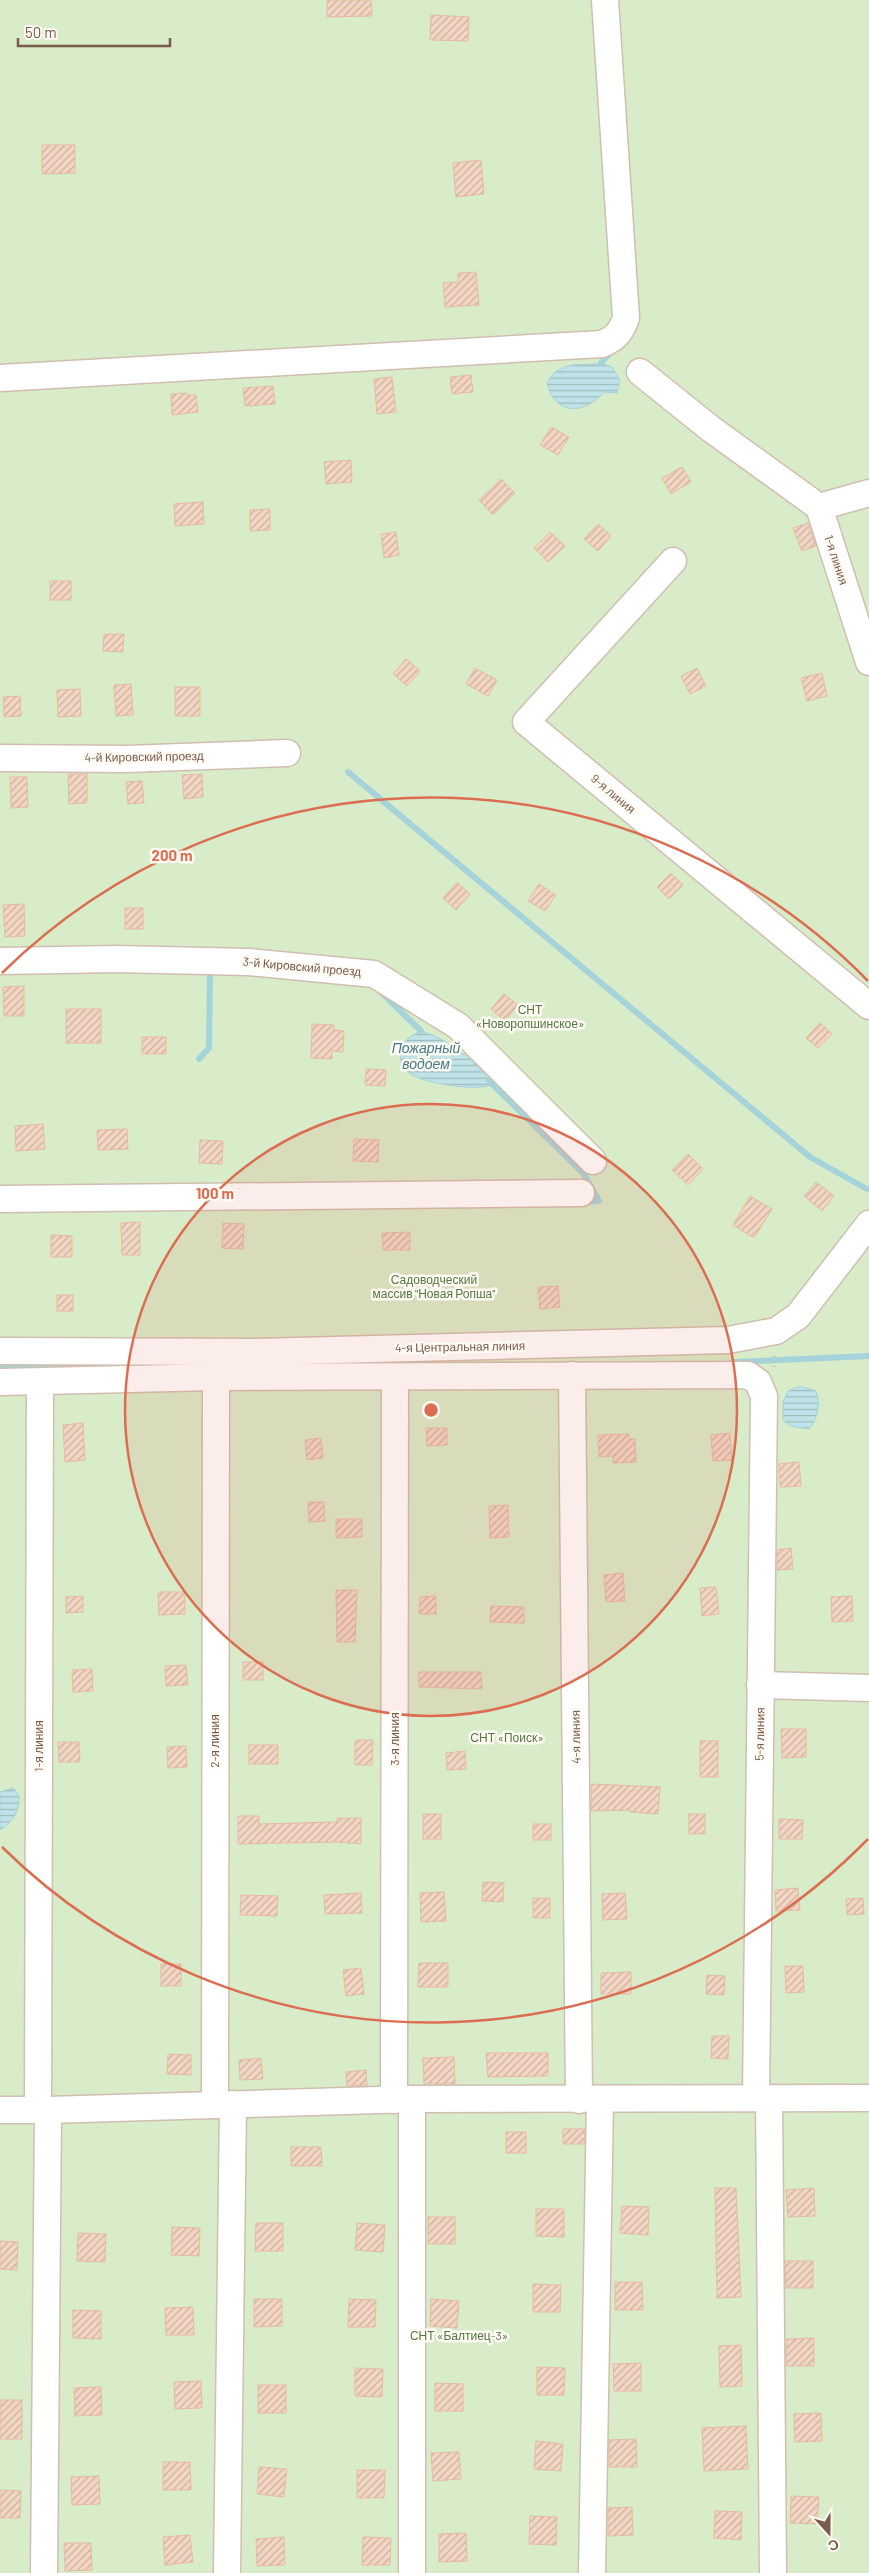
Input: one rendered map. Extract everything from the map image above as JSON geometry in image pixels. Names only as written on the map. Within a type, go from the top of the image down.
[{"type":"street","points":[[0,378],[573,346],[602,344],[612,340],[622,332],[626,318],[605,0]]},
{"type":"street","points":[[640,372],[711,429],[819,507],[869,492]]},
{"type":"street","name":"1-я линия","points":[[819,507],[869,662]]},
{"type":"street","name":"9-я линия","points":[[673,561],[526,722],[869,1006]]},
{"type":"street","name":"4-й Кировский проезд","points":[[0,758],[127,759],[287,753]]},
{"type":"street","name":"3-й Кировский проезд","points":[[0,961],[117,959],[249,962],[374,974],[458,1026],[593,1161]]},
{"type":"street","points":[[0,1199],[581,1193]]},
{"type":"street","name":"4-я Центральная линия","points":[[0,1351],[258,1352],[728,1340],[776,1331],[798,1316],[869,1224]]},
{"type":"street","points":[[0,1382],[572,1375]]},
{"type":"street","name":"5-я линия","points":[[572,1375],[748,1375],[758,1382],[764,1396],[760,1685],[762,2099],[773,2573]]},
{"type":"street","name":"4-я линия","points":[[572,1375],[589,2100],[592,2573]]},
{"type":"street","name":"2-я линия","points":[[216,1378],[227,2573]]},
{"type":"street","name":"3-я линия","points":[[395,1378],[403,2100],[412,2573]]},
{"type":"street","name":"1-я линия","points":[[40,1382],[44,2573]]},
{"type":"street","points":[[760,1685],[869,1688]]},
{"type":"street","points":[[0,2110],[403,2100],[869,2098]]},
{"type":"path","points":[[774,1353],[774,1368]]},
{"type":"green space","name":"Садоводческий массив \"Новая Ропша\"","points":[[0,0],[869,0],[869,2573],[0,2573]]},
{"type":"water","points":[[601,363],[612,367],[620,380],[617,393],[604,392],[596,400],[580,408],[564,406],[557,402],[551,394],[547,383],[558,370],[570,366]]},
{"type":"water","name":"Пожарный водоем","points":[[421,1031],[450,1044],[466,1056],[490,1078],[489,1086],[446,1085],[422,1079],[406,1070],[401,1062],[403,1044]]},
{"type":"water","points":[[800,1386],[816,1391],[818,1396],[816,1416],[809,1429],[790,1426],[783,1420],[783,1402],[788,1391]]},
{"type":"water","points":[[13,1788],[19,1795],[17,1811],[9,1824],[0,1830],[0,1792]]},
{"type":"building","points":[[327,0],[371,0],[372,16],[327,17]]},
{"type":"building","points":[[431,15],[469,17],[468,41],[430,40]]},
{"type":"building","points":[[42,145],[75,145],[75,173],[42,174]]},
{"type":"building","points":[[481,160],[484,194],[456,197],[453,163]]},
{"type":"building","points":[[476,272],[479,305],[445,307],[443,283],[458,282],[458,273]]},
{"type":"building","points":[[471,375],[473,392],[452,394],[450,377]]},
{"type":"building","points":[[392,377],[396,412],[377,414],[374,379]]},
{"type":"building","points":[[273,386],[275,404],[245,406],[243,388]]},
{"type":"building","points":[[186,393],[187,395],[196,395],[198,412],[172,415],[171,394]]},
{"type":"building","points":[[551,427],[569,437],[558,455],[540,445]]},
{"type":"building","points":[[351,460],[352,482],[326,484],[324,462]]},
{"type":"building","points":[[682,467],[691,482],[671,494],[662,478]]},
{"type":"building","points":[[501,479],[515,493],[493,515],[479,500]]},
{"type":"building","points":[[203,502],[204,524],[175,526],[174,504]]},
{"type":"building","points":[[270,509],[270,530],[250,531],[250,510]]},
{"type":"building","points":[[808,523],[816,546],[802,551],[793,528]]},
{"type":"building","points":[[598,524],[611,536],[598,551],[584,539]]},
{"type":"building","points":[[396,532],[399,555],[384,558],[381,534]]},
{"type":"building","points":[[550,532],[565,546],[548,562],[534,548]]},
{"type":"building","points":[[50,581],[71,581],[71,600],[50,600]]},
{"type":"building","points":[[104,634],[124,634],[123,652],[103,651]]},
{"type":"building","points":[[406,659],[420,671],[407,686],[393,674]]},
{"type":"building","points":[[475,668],[497,680],[488,696],[466,684]]},
{"type":"building","points":[[697,668],[706,686],[690,694],[681,676]]},
{"type":"building","points":[[822,673],[827,696],[807,701],[801,678]]},
{"type":"building","points":[[131,684],[133,715],[116,716],[114,685]]},
{"type":"building","points":[[175,687],[200,687],[200,716],[175,716]]},
{"type":"building","points":[[80,689],[81,716],[58,717],[57,690]]},
{"type":"building","points":[[20,696],[21,716],[4,717],[3,697]]},
{"type":"building","points":[[68,774],[87,774],[87,803],[69,804]]},
{"type":"building","points":[[202,774],[203,797],[184,799],[182,775]]},
{"type":"building","points":[[10,777],[27,777],[28,807],[11,808]]},
{"type":"building","points":[[142,781],[144,803],[128,804],[126,782]]},
{"type":"building","points":[[671,873],[683,885],[669,899],[657,887]]},
{"type":"building","points":[[457,882],[470,894],[456,910],[443,898]]},
{"type":"building","points":[[539,884],[556,895],[545,911],[528,901]]},
{"type":"building","points":[[24,904],[25,936],[5,937],[3,905]]},
{"type":"building","points":[[125,908],[143,908],[143,929],[125,929]]},
{"type":"building","points":[[24,986],[24,1016],[4,1016],[3,987]]},
{"type":"building","points":[[504,994],[518,1005],[505,1021],[491,1009]]},
{"type":"building","points":[[66,1009],[101,1009],[101,1043],[66,1043]]},
{"type":"building","points":[[820,1023],[832,1034],[818,1048],[806,1038]]},
{"type":"building","points":[[312,1024],[334,1025],[334,1030],[344,1031],[343,1052],[332,1051],[332,1059],[311,1058]]},
{"type":"building","points":[[142,1037],[166,1037],[166,1054],[142,1054]]},
{"type":"building","points":[[366,1069],[386,1070],[385,1086],[365,1085]]},
{"type":"building","points":[[43,1124],[45,1149],[16,1151],[15,1126]]},
{"type":"building","points":[[127,1129],[128,1149],[98,1150],[97,1130]]},
{"type":"building","points":[[354,1139],[379,1140],[378,1162],[353,1161]]},
{"type":"building","points":[[200,1140],[223,1141],[222,1164],[199,1163]]},
{"type":"building","points":[[688,1154],[703,1169],[688,1185],[672,1170]]},
{"type":"building","points":[[816,1182],[834,1196],[822,1211],[804,1196]]},
{"type":"building","points":[[750,1196],[772,1209],[754,1238],[733,1225]]},
{"type":"building","points":[[140,1222],[140,1255],[122,1255],[121,1223]]},
{"type":"building","points":[[223,1223],[244,1224],[243,1249],[222,1248]]},
{"type":"building","points":[[410,1232],[410,1250],[383,1250],[382,1233]]},
{"type":"building","points":[[51,1235],[72,1236],[72,1257],[51,1257]]},
{"type":"building","points":[[558,1286],[560,1307],[540,1309],[538,1287]]},
{"type":"building","points":[[57,1295],[73,1295],[73,1311],[57,1311]]},
{"type":"building","points":[[83,1423],[85,1460],[65,1462],[63,1425]]},
{"type":"building","points":[[426,1428],[447,1428],[447,1445],[427,1446]]},
{"type":"building","points":[[730,1433],[732,1460],[713,1461],[711,1435]]},
{"type":"building","points":[[629,1434],[629,1439],[635,1439],[636,1462],[613,1463],[613,1456],[599,1457],[598,1435]]},
{"type":"building","points":[[321,1438],[323,1458],[307,1460],[305,1440]]},
{"type":"building","points":[[799,1462],[801,1486],[780,1487],[779,1464]]},
{"type":"building","points":[[308,1502],[324,1502],[325,1521],[309,1522]]},
{"type":"building","points":[[508,1505],[509,1537],[490,1538],[489,1506]]},
{"type":"building","points":[[336,1519],[362,1519],[362,1537],[336,1538]]},
{"type":"building","points":[[791,1548],[793,1569],[777,1570],[777,1550]]},
{"type":"building","points":[[623,1573],[625,1601],[606,1602],[604,1575]]},
{"type":"building","points":[[716,1587],[719,1614],[702,1616],[700,1588]]},
{"type":"building","points":[[336,1590],[357,1590],[355,1642],[337,1642]]},
{"type":"building","points":[[158,1592],[185,1592],[185,1614],[159,1615]]},
{"type":"building","points":[[83,1596],[83,1612],[66,1613],[66,1597]]},
{"type":"building","points":[[436,1596],[436,1614],[419,1614],[420,1597]]},
{"type":"building","points":[[852,1596],[853,1621],[832,1622],[831,1597]]},
{"type":"building","points":[[491,1606],[524,1607],[524,1623],[490,1622]]},
{"type":"building","points":[[243,1662],[263,1662],[263,1680],[243,1680]]},
{"type":"building","points":[[186,1665],[188,1685],[166,1686],[165,1666]]},
{"type":"building","points":[[92,1669],[93,1691],[73,1692],[72,1670]]},
{"type":"building","points":[[419,1672],[481,1672],[482,1689],[419,1687]]},
{"type":"building","points":[[781,1729],[806,1729],[806,1757],[782,1758]]},
{"type":"building","points":[[355,1740],[373,1740],[372,1765],[355,1765]]},
{"type":"building","points":[[700,1741],[718,1741],[718,1777],[700,1777]]},
{"type":"building","points":[[58,1742],[79,1742],[80,1762],[59,1762]]},
{"type":"building","points":[[249,1745],[278,1745],[278,1764],[249,1764]]},
{"type":"building","points":[[186,1746],[187,1767],[168,1768],[167,1747]]},
{"type":"building","points":[[465,1751],[466,1769],[447,1770],[446,1753]]},
{"type":"building","points":[[591,1784],[660,1787],[658,1814],[630,1812],[630,1810],[591,1811]]},
{"type":"building","points":[[423,1814],[441,1814],[441,1839],[423,1839]]},
{"type":"building","points":[[689,1814],[705,1814],[705,1834],[689,1834]]},
{"type":"building","points":[[238,1816],[259,1816],[259,1824],[337,1822],[337,1818],[361,1818],[361,1844],[337,1842],[238,1844]]},
{"type":"building","points":[[779,1819],[803,1820],[802,1839],[779,1839]]},
{"type":"building","points":[[533,1824],[551,1824],[551,1840],[533,1840]]},
{"type":"building","points":[[483,1882],[504,1883],[503,1902],[482,1901]]},
{"type":"building","points":[[798,1888],[800,1910],[776,1911],[775,1890]]},
{"type":"building","points":[[444,1892],[446,1921],[421,1922],[420,1893]]},
{"type":"building","points":[[361,1893],[362,1913],[325,1914],[324,1895]]},
{"type":"building","points":[[625,1893],[627,1919],[603,1920],[602,1894]]},
{"type":"building","points":[[241,1895],[278,1896],[277,1916],[240,1915]]},
{"type":"building","points":[[533,1898],[550,1898],[550,1918],[533,1918]]},
{"type":"building","points":[[863,1898],[864,1914],[847,1915],[846,1899]]},
{"type":"building","points":[[419,1963],[448,1963],[448,1987],[418,1987]]},
{"type":"building","points":[[161,1964],[181,1964],[181,1986],[161,1986]]},
{"type":"building","points":[[785,1966],[803,1966],[804,1992],[786,1993]]},
{"type":"building","points":[[361,1968],[364,1994],[346,1996],[343,1970]]},
{"type":"building","points":[[631,1972],[631,1994],[601,1994],[601,1973]]},
{"type":"building","points":[[707,1975],[725,1976],[724,1995],[706,1994]]},
{"type":"building","points":[[712,2036],[729,2036],[728,2059],[711,2058]]},
{"type":"building","points":[[486,2053],[548,2053],[548,2076],[488,2077]]},
{"type":"building","points":[[168,2054],[191,2055],[191,2075],[167,2074]]},
{"type":"building","points":[[454,2057],[455,2084],[424,2084],[423,2058]]},
{"type":"building","points":[[261,2058],[263,2079],[240,2080],[239,2060]]},
{"type":"building","points":[[366,2070],[367,2085],[347,2086],[346,2072]]},
{"type":"building","points":[[563,2129],[585,2129],[584,2144],[563,2144]]},
{"type":"building","points":[[506,2132],[526,2132],[526,2153],[506,2153]]},
{"type":"building","points":[[291,2147],[321,2147],[322,2166],[291,2166]]},
{"type":"building","points":[[715,2188],[736,2188],[741,2297],[717,2298]]},
{"type":"building","points":[[814,2188],[815,2216],[788,2217],[786,2190]]},
{"type":"building","points":[[622,2206],[649,2207],[648,2235],[620,2233]]},
{"type":"building","points":[[536,2209],[564,2209],[564,2237],[536,2236]]},
{"type":"building","points":[[428,2217],[455,2217],[455,2244],[428,2244]]},
{"type":"building","points":[[256,2223],[283,2223],[283,2251],[255,2251]]},
{"type":"building","points":[[357,2223],[385,2225],[383,2252],[355,2250]]},
{"type":"building","points":[[172,2227],[200,2228],[199,2256],[171,2255]]},
{"type":"building","points":[[78,2233],[106,2234],[105,2262],[77,2261]]},
{"type":"building","points":[[0,2241],[18,2242],[17,2270],[0,2269]]},
{"type":"building","points":[[785,2261],[813,2261],[813,2288],[786,2288]]},
{"type":"building","points":[[615,2282],[642,2282],[643,2310],[615,2310]]},
{"type":"building","points":[[533,2284],[561,2285],[560,2312],[533,2312]]},
{"type":"building","points":[[254,2299],[282,2299],[282,2326],[254,2327]]},
{"type":"building","points":[[349,2299],[376,2300],[375,2327],[348,2327]]},
{"type":"building","points":[[431,2299],[459,2301],[457,2328],[430,2326]]},
{"type":"building","points":[[193,2307],[194,2335],[166,2335],[165,2308]]},
{"type":"building","points":[[73,2310],[101,2311],[101,2339],[73,2338]]},
{"type":"building","points":[[814,2338],[814,2366],[786,2366],[787,2339]]},
{"type":"building","points":[[741,2345],[742,2386],[720,2387],[719,2346]]},
{"type":"building","points":[[641,2363],[641,2391],[614,2391],[613,2364]]},
{"type":"building","points":[[537,2367],[565,2368],[564,2395],[537,2395]]},
{"type":"building","points":[[355,2368],[383,2369],[382,2397],[355,2396]]},
{"type":"building","points":[[201,2381],[202,2408],[175,2409],[174,2382]]},
{"type":"building","points":[[435,2383],[463,2384],[463,2411],[435,2411]]},
{"type":"building","points":[[258,2385],[286,2385],[286,2413],[258,2413]]},
{"type":"building","points":[[101,2387],[102,2415],[75,2416],[74,2388]]},
{"type":"building","points":[[0,2400],[22,2400],[22,2439],[0,2439]]},
{"type":"building","points":[[821,2413],[822,2441],[795,2442],[794,2414]]},
{"type":"building","points":[[746,2426],[748,2469],[704,2471],[702,2428]]},
{"type":"building","points":[[636,2439],[637,2467],[609,2467],[609,2440]]},
{"type":"building","points":[[536,2441],[563,2444],[561,2471],[534,2469]]},
{"type":"building","points":[[459,2452],[461,2479],[433,2481],[431,2453]]},
{"type":"building","points":[[163,2462],[190,2462],[191,2490],[163,2490]]},
{"type":"building","points":[[259,2467],[287,2469],[284,2497],[257,2494]]},
{"type":"building","points":[[357,2470],[385,2470],[384,2498],[357,2498]]},
{"type":"building","points":[[99,2476],[100,2504],[72,2505],[71,2477]]},
{"type":"building","points":[[0,2490],[21,2491],[20,2518],[0,2518]]},
{"type":"building","points":[[791,2496],[819,2497],[817,2524],[790,2523]]},
{"type":"building","points":[[632,2507],[633,2535],[608,2536],[608,2508]]},
{"type":"building","points":[[715,2511],[742,2512],[741,2540],[714,2538]]},
{"type":"building","points":[[530,2516],[557,2517],[556,2545],[529,2544]]},
{"type":"building","points":[[466,2533],[467,2561],[439,2562],[439,2534]]},
{"type":"building","points":[[190,2535],[193,2562],[165,2565],[163,2537]]},
{"type":"building","points":[[284,2537],[285,2565],[257,2566],[256,2539]]},
{"type":"building","points":[[363,2537],[391,2538],[390,2565],[362,2565]]},
{"type":"building","points":[[64,2543],[91,2543],[92,2570],[65,2571]]},
{"type":"waterway","points":[[601,363],[612,351]]},
{"type":"waterway","points":[[348,772],[810,1157],[867,1189]]},
{"type":"waterway","points":[[199,1059],[209,1048],[210,969],[213,969]]},
{"type":"waterway","points":[[382,993],[421,1031]]},
{"type":"waterway","points":[[489,1081],[584,1174],[599,1201],[584,1202]]},
{"type":"waterway","points":[[734,1362],[869,1356]]},
{"type":"waterway","points":[[0,1366],[154,1365]]},
{"type":"park label","name":"СНТ «Новоропшинское»","points":[[530,1017]]},
{"type":"park label","name":"СНТ «Поиск»","points":[[507,1738]]},
{"type":"park label","name":"СНТ «Балтиец-3»","points":[[459,2336]]}]
